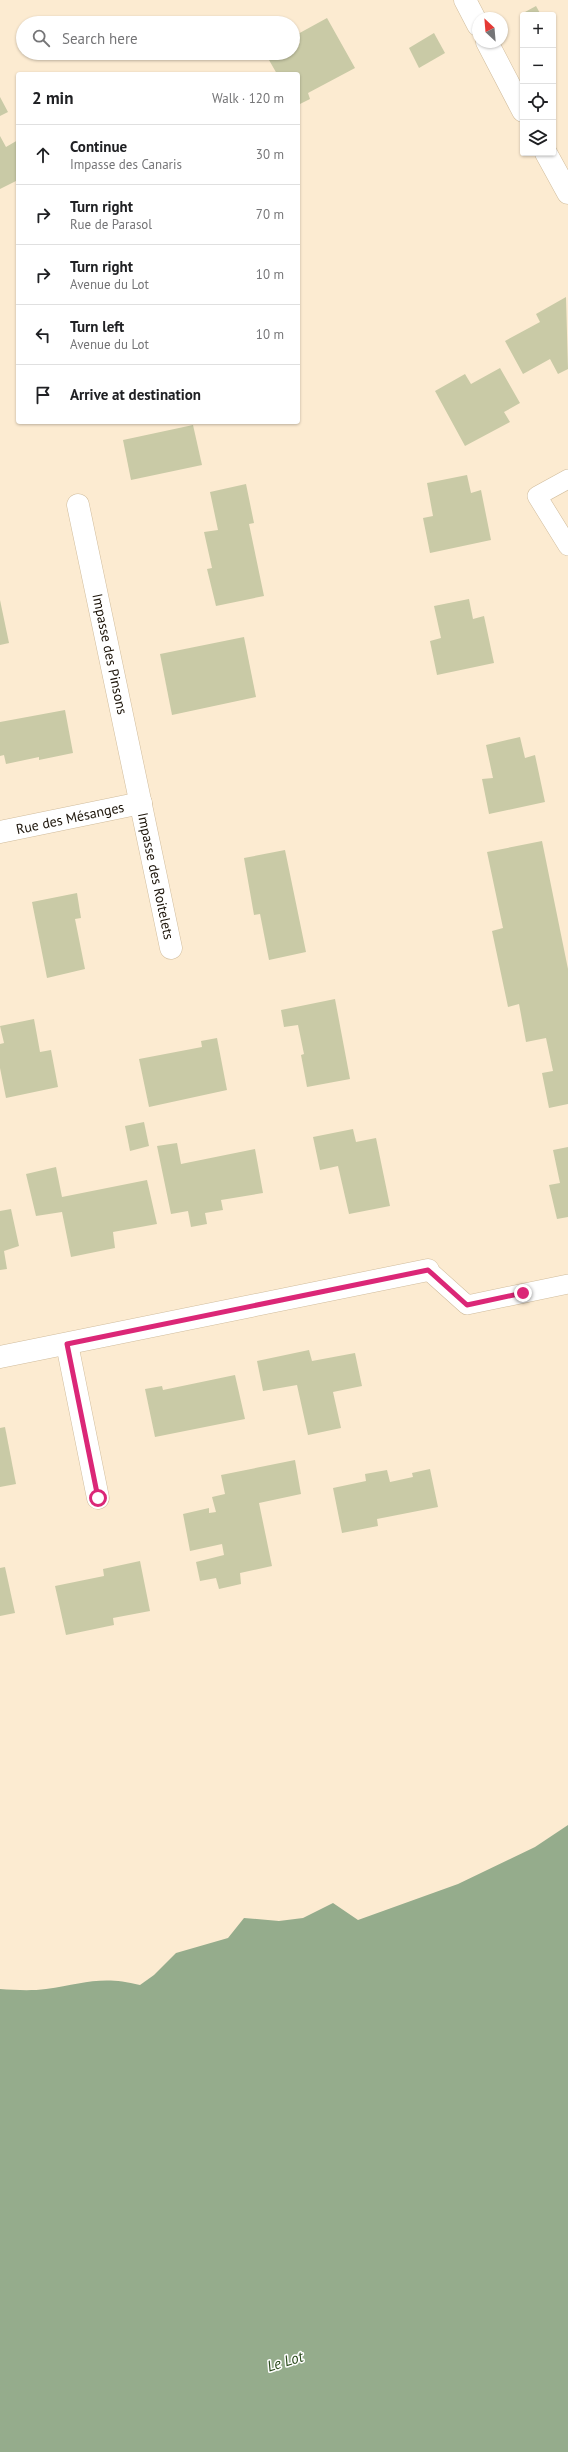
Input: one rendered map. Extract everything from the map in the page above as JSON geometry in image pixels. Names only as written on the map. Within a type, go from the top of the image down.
[{"type":"street","points":[[465,0],[472,13]]},
{"type":"street","points":[[490,48],[520,105]]},
{"type":"street","points":[[548,156],[568,193]]},
{"type":"street","name":"Impasse des Pinsons","points":[[78,505],[141,803]]},
{"type":"street","name":"Rue des Mésanges","points":[[0,832],[141,803]]},
{"type":"street","name":"Impasse des Roitelets","points":[[141,803],[171,948]]},
{"type":"street","points":[[0,1358],[428,1270]]},
{"type":"street","points":[[67,1344],[98,1498]]},
{"type":"lane","points":[[568,479],[537,496],[568,546]]},
{"type":"lane","points":[[428,1270],[467,1305],[568,1284]]},
{"type":"water","name":"Le Lot","points":[[568,1825],[568,2452],[0,2452],[0,1989],[40,1990],[92,1981],[126,1982],[140,1985],[154,1975],[176,1953],[228,1938],[244,1918],[279,1921],[303,1918],[333,1903],[358,1920],[458,1884],[535,1847]]},
{"type":"building","points":[[536,6],[539,12],[525,12]]},
{"type":"building","points":[[327,18],[355,68],[308,93],[310,99],[300,104],[300,72],[276,72],[269,60],[300,60],[300,33]]},
{"type":"building","points":[[434,33],[445,53],[419,68],[409,48]]},
{"type":"building","points":[[0,97],[8,112],[0,116]]},
{"type":"building","points":[[0,136],[6,147],[16,141],[16,181],[0,189]]},
{"type":"building","points":[[566,297],[568,369],[558,374],[550,359],[523,374],[505,341],[540,322],[536,314]]},
{"type":"building","points":[[500,368],[520,403],[504,412],[510,422],[465,446],[435,391],[465,374],[471,384]]},
{"type":"building","points":[[193,425],[202,465],[131,480],[123,440]]},
{"type":"building","points":[[467,475],[471,493],[481,490],[491,540],[430,553],[423,518],[433,516],[427,483]]},
{"type":"building","points":[[246,484],[254,523],[249,524],[264,596],[216,606],[207,569],[212,568],[204,532],[218,530],[210,492]]},
{"type":"building","points":[[469,599],[473,619],[484,616],[494,663],[437,675],[430,641],[441,638],[434,606]]},
{"type":"building","points":[[0,600],[9,643],[0,645]]},
{"type":"building","points":[[244,637],[256,697],[172,715],[160,654]]},
{"type":"building","points":[[65,710],[73,753],[39,760],[39,757],[6,764],[4,755],[0,756],[0,722]]},
{"type":"building","points":[[520,737],[525,758],[535,755],[545,802],[489,814],[482,779],[493,778],[486,745]]},
{"type":"building","points":[[542,841],[568,969],[568,1104],[549,1108],[542,1073],[553,1071],[546,1038],[526,1042],[519,1004],[508,1007],[492,931],[503,928],[487,852]]},
{"type":"building","points":[[285,850],[306,952],[269,960],[260,914],[254,915],[244,858]]},
{"type":"building","points":[[77,893],[81,918],[75,919],[85,969],[47,978],[32,902]]},
{"type":"building","points":[[335,999],[350,1079],[307,1087],[301,1055],[304,1054],[298,1025],[284,1027],[281,1010]]},
{"type":"building","points":[[34,1019],[40,1052],[51,1050],[58,1087],[6,1098],[0,1068],[0,1044],[4,1043],[0,1026]]},
{"type":"building","points":[[217,1038],[227,1090],[149,1107],[139,1059],[202,1047],[201,1041]]},
{"type":"building","points":[[144,1122],[149,1146],[130,1151],[125,1126]]},
{"type":"building","points":[[353,1129],[356,1142],[376,1138],[390,1206],[349,1214],[338,1166],[320,1170],[313,1137]]},
{"type":"building","points":[[177,1143],[181,1164],[255,1149],[263,1193],[221,1200],[223,1210],[205,1213],[207,1224],[191,1227],[188,1211],[171,1214],[157,1146]]},
{"type":"building","points":[[568,1147],[568,1217],[557,1219],[549,1185],[560,1183],[553,1150]]},
{"type":"building","points":[[56,1167],[62,1197],[147,1180],[157,1224],[113,1232],[115,1248],[71,1257],[62,1212],[36,1216],[26,1174]]},
{"type":"building","points":[[11,1209],[19,1246],[4,1251],[7,1269],[0,1270],[0,1211]]},
{"type":"building","points":[[309,1350],[312,1361],[355,1353],[362,1386],[333,1392],[341,1428],[308,1435],[297,1385],[263,1391],[257,1361]]},
{"type":"building","points":[[235,1375],[245,1419],[155,1437],[145,1389],[162,1386],[163,1390]]},
{"type":"building","points":[[5,1427],[16,1484],[0,1487],[0,1428]]},
{"type":"building","points":[[295,1460],[301,1494],[259,1503],[272,1566],[240,1573],[241,1584],[219,1589],[216,1578],[200,1581],[196,1562],[224,1555],[222,1544],[190,1551],[183,1514],[209,1508],[209,1513],[216,1512],[212,1497],[225,1494],[221,1475]]},
{"type":"building","points":[[430,1469],[438,1507],[377,1519],[378,1526],[342,1533],[333,1488],[366,1481],[365,1474],[387,1470],[390,1482],[413,1477],[412,1473]]},
{"type":"building","points":[[140,1561],[150,1611],[113,1618],[114,1625],[66,1635],[55,1586],[104,1576],[103,1569]]},
{"type":"building","points":[[5,1567],[15,1613],[0,1616],[0,1568]]},
{"type":"route","points":[[98,1498],[67,1344],[428,1270],[467,1305],[523,1293]]}]
